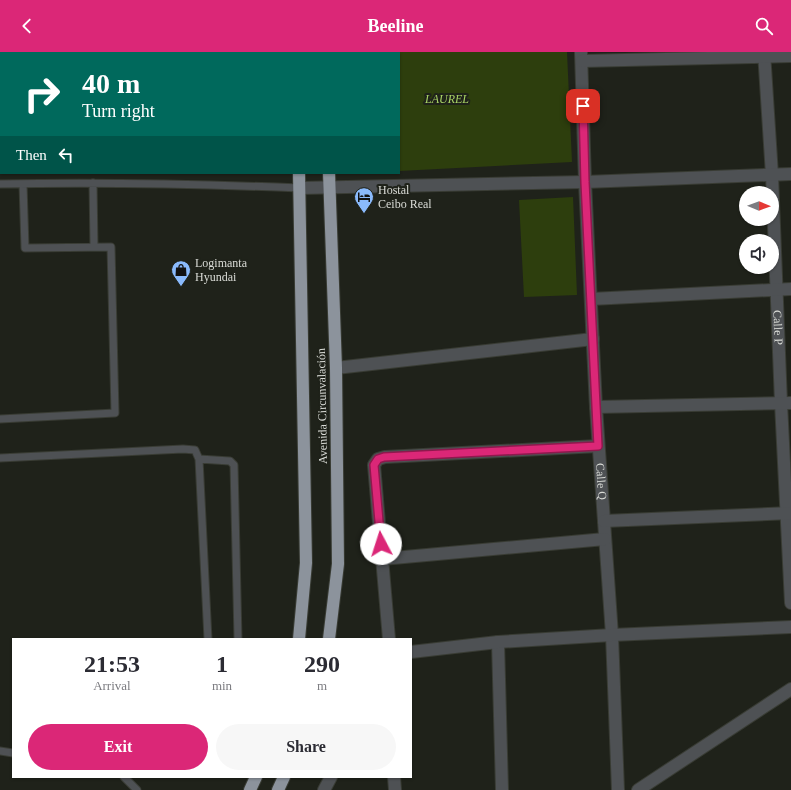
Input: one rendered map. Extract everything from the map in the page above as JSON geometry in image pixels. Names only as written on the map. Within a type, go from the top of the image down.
[{"type":"highway","name":"Avenida Circunvalación","points":[[298,638],[306,563],[299,174]]},
{"type":"highway","name":"Avenida Circunvalación","points":[[329,174],[336,368],[338,564],[329,638]]},
{"type":"highway","points":[[250,790],[256,778]]},
{"type":"highway","points":[[278,790],[284,778]]},
{"type":"street","name":"Calle P","points":[[764,55],[772,175],[776,290],[786,403],[791,603]]},
{"type":"street","points":[[581,56],[791,56]]},
{"type":"street","name":"Calle Q","points":[[581,56],[585,182],[596,407],[612,635],[618,790]]},
{"type":"street","points":[[300,188],[585,182],[791,174]]},
{"type":"street","points":[[591,299],[791,289]]},
{"type":"street","points":[[336,368],[593,339]]},
{"type":"street","points":[[596,407],[786,403]]},
{"type":"street","points":[[389,638],[374,465],[378,459],[384,457],[598,446]]},
{"type":"street","points":[[604,521],[789,513]]},
{"type":"street","points":[[382,559],[606,539]]},
{"type":"street","points":[[412,652],[498,642],[791,627]]},
{"type":"street","points":[[498,642],[502,790]]},
{"type":"street","points":[[638,790],[791,690]]},
{"type":"street","points":[[324,790],[330,778]]},
{"type":"street","points":[[394,778],[395,790]]},
{"type":"lane","points":[[0,184],[93,183],[300,188]]},
{"type":"lane","points":[[93,183],[94,247]]},
{"type":"lane","points":[[0,419],[115,413],[111,247],[25,248],[23,184]]},
{"type":"lane","points":[[0,458],[182,449],[194,450],[199,459],[208,638]]},
{"type":"lane","points":[[199,459],[230,461],[234,465],[238,638]]},
{"type":"lane","points":[[0,751],[12,753]]},
{"type":"lane","points":[[129,779],[137,790]]},
{"type":"green space","name":"LAUREL","points":[[400,52],[567,52],[572,162],[400,171]]},
{"type":"green space","points":[[573,197],[577,295],[524,297],[519,200]]},
{"type":"place","name":"Hostal Ceibo Real","points":[[364,214]]},
{"type":"place","name":"Logimanta Hyundai","points":[[181,287]]},
{"type":"route","points":[[381,544],[374,465],[378,459],[384,457],[598,446],[585,182],[583,106]]}]
